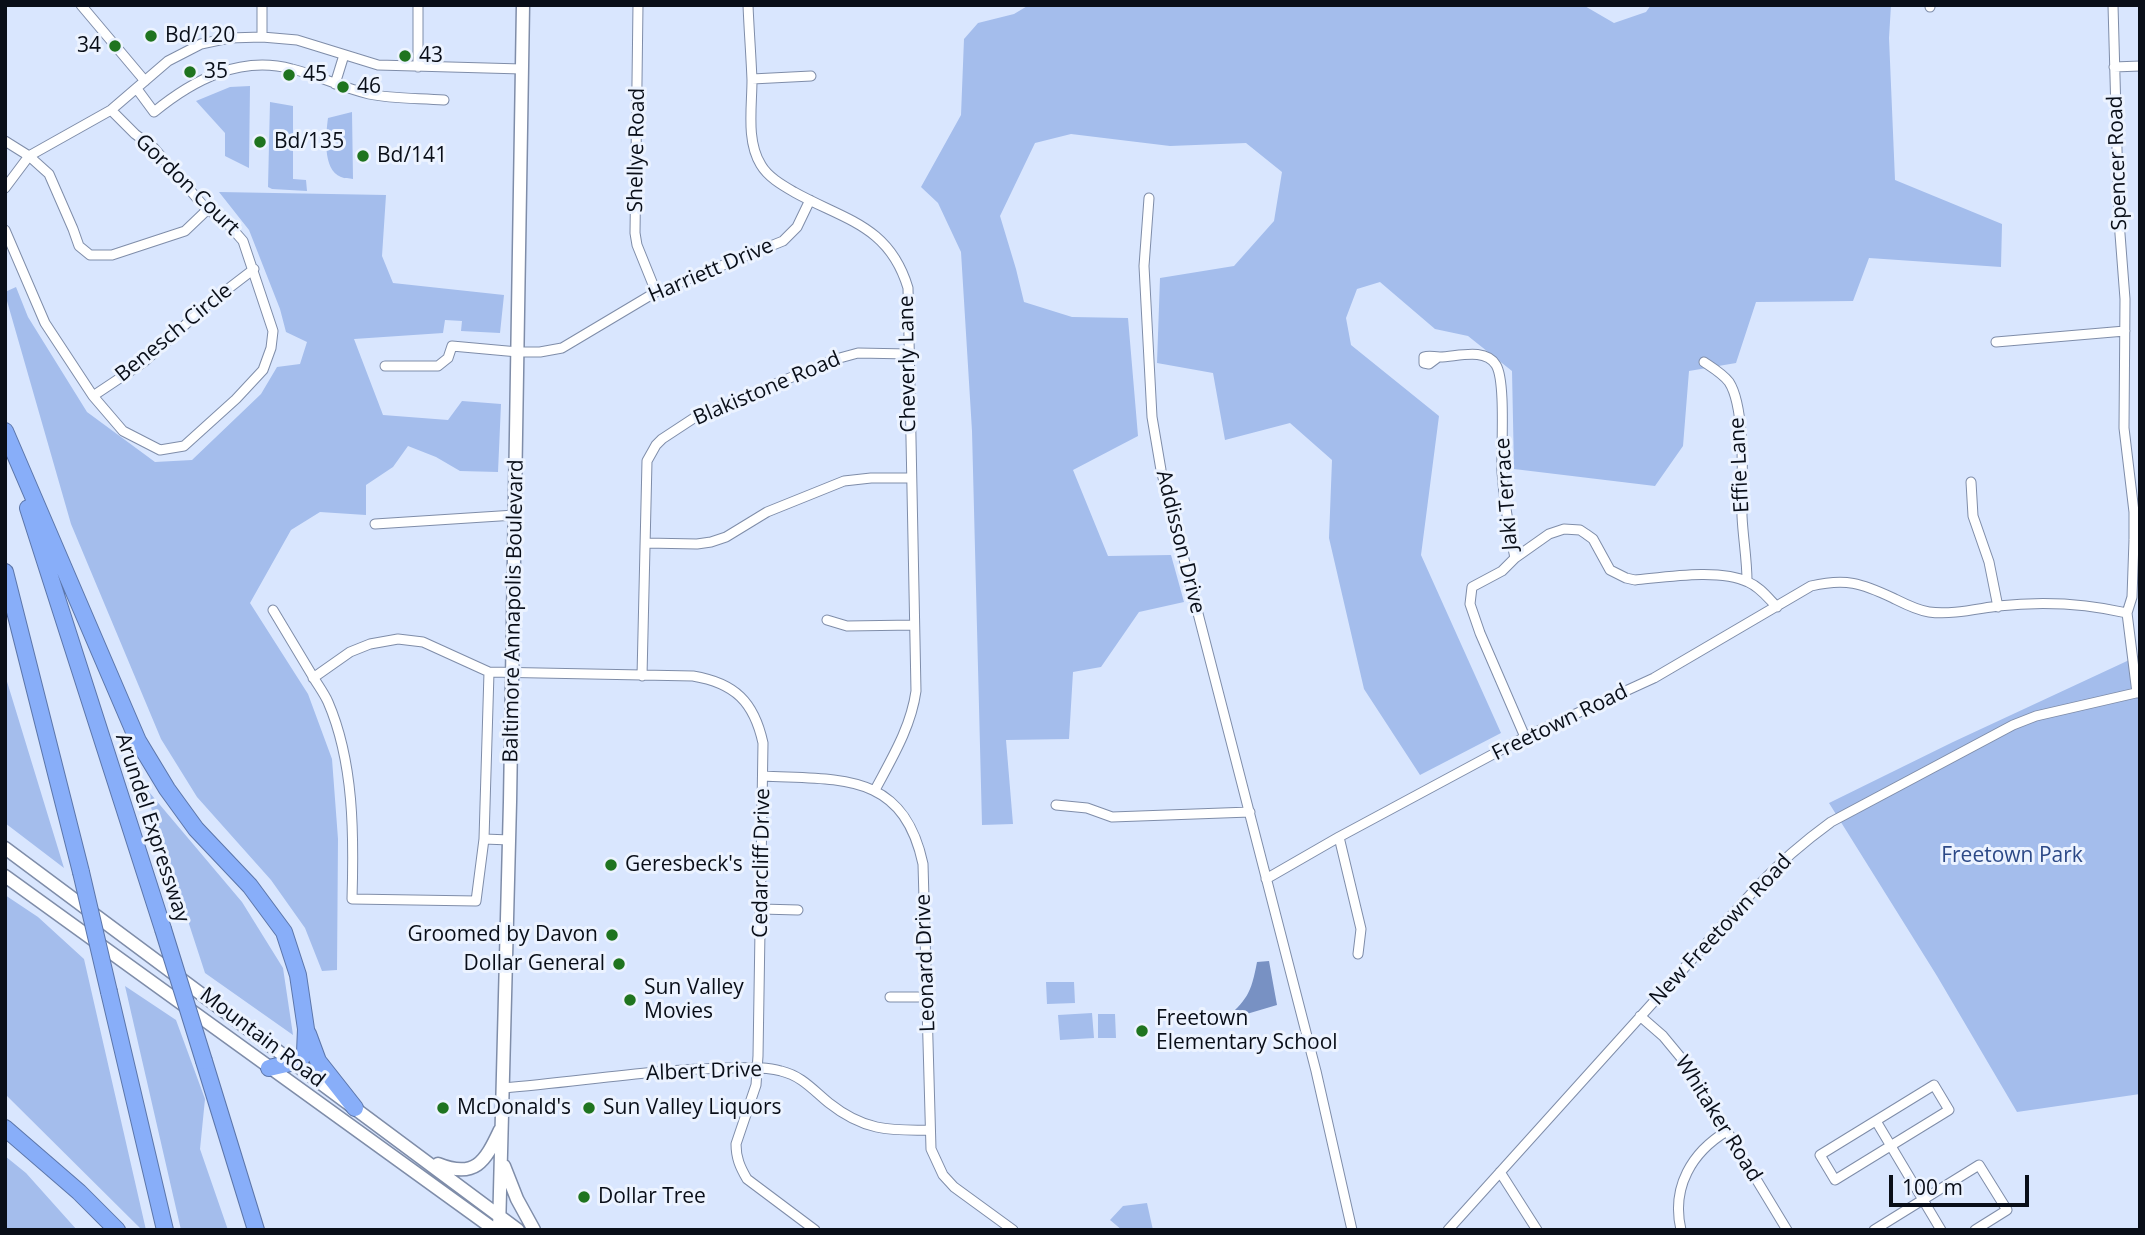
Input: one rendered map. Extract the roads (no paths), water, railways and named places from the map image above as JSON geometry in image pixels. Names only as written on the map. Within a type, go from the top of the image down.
[{"type":"highway","points":[[5,431],[138,741],[167,789],[196,829],[250,886],[284,932],[298,975],[306,1029],[305,1052],[301,1059],[295,1062],[269,1068]]},
{"type":"highway","name":"Arundel Expressway","points":[[5,440],[163,929],[256,1230]]},
{"type":"highway","points":[[5,572],[81,872],[165,1230]]},
{"type":"highway","points":[[306,1029],[318,1061],[355,1108]]},
{"type":"highway","points":[[5,1125],[117,1230]]},
{"type":"main road","name":"Baltimore Annapolis Boulevard","points":[[497,1230],[502,1159],[510,840],[523,5]]},
{"type":"main road","name":"Mountain Road","points":[[5,848],[518,1230]]},
{"type":"main road","name":"Mountain Road","points":[[5,876],[497,1230]]},
{"type":"main road","points":[[423,1159],[454,1171],[471,1169],[489,1153],[503,1124]]},
{"type":"main road","points":[[502,1159],[517,1199],[534,1230]]},
{"type":"street","points":[[81,5],[145,81]]},
{"type":"street","points":[[262,5],[262,37]]},
{"type":"street","points":[[418,5],[418,67]]},
{"type":"street","name":"Shellye Road","points":[[638,5],[635,233],[637,245],[656,292]]},
{"type":"street","name":"Cheverly Lane","points":[[748,5],[753,139],[761,165],[780,184],[869,230],[894,256],[908,288],[916,691],[914,710],[905,732],[875,790]]},
{"type":"street","name":"Spencer Road","points":[[2113,5],[2119,221],[2125,299],[2124,428],[2134,512],[2132,597],[2127,613]]},
{"type":"street","points":[[5,188],[29,156],[111,110],[168,61],[201,44],[229,38],[262,37],[297,40],[377,65],[522,69]]},
{"type":"street","points":[[335,84],[344,55]]},
{"type":"street","points":[[137,89],[153,112],[176,93],[197,81],[227,69],[258,65],[291,68],[370,95],[444,100]]},
{"type":"street","points":[[2114,67],[2140,66]]},
{"type":"street","points":[[752,79],[811,76]]},
{"type":"street","name":"Gordon Court","points":[[111,110],[135,134],[155,148],[207,209],[222,217],[243,241],[273,331],[271,348]]},
{"type":"street","points":[[5,141],[29,156],[49,174],[79,246],[90,255],[112,255],[185,231],[207,209]]},
{"type":"street","name":"Addisson Drive","points":[[1149,198],[1144,266],[1152,417],[1159,457],[1266,879]]},
{"type":"street","name":"Harriett Drive","points":[[385,366],[439,366],[448,358],[452,346],[518,352],[562,348],[656,292],[783,241],[797,227],[810,200]]},
{"type":"street","name":"Benesch Circle","points":[[5,230],[45,323],[93,396],[123,431],[160,450],[184,446],[236,399],[263,370],[271,348]]},
{"type":"street","name":"Benesch Circle","points":[[93,396],[144,362],[207,305],[254,269]]},
{"type":"street","points":[[1996,342],[2124,331]]},
{"type":"street","name":"Blakistone Road","points":[[642,676],[647,461],[656,445],[709,410],[836,359],[858,353],[909,354]]},
{"type":"street","name":"Jaki Terrace","points":[[1437,358],[1478,355],[1490,359],[1497,367],[1502,420],[1502,474],[1515,558],[1502,571],[1472,587],[1470,604],[1525,737]]},
{"type":"street","name":"Effie Lane","points":[[1704,362],[1729,383],[1737,404],[1747,581]]},
{"type":"street","points":[[646,543],[710,542],[726,537],[767,512],[844,481],[911,478]]},
{"type":"street","points":[[1971,482],[1973,516],[1989,562],[1998,607]]},
{"type":"street","points":[[375,524],[515,515]]},
{"type":"street","points":[[1515,558],[1549,534],[1580,530],[1592,539],[1610,570],[1626,578],[1635,580],[1706,575],[1747,581],[1777,607]]},
{"type":"street","name":"Freetown Road","points":[[1266,879],[1525,737],[1654,678],[1811,586],[1840,581],[1869,588],[1910,607],[1929,612],[2059,603],[2127,613]]},
{"type":"street","points":[[273,610],[313,678],[328,702],[347,772],[353,853],[352,899],[476,901],[484,839],[489,671],[423,642],[398,639],[370,644],[350,653],[313,678]]},
{"type":"street","points":[[2127,613],[2138,693]]},
{"type":"street","points":[[827,620],[847,626],[914,625]]},
{"type":"street","name":"Cedarcliff Drive","points":[[489,671],[693,676],[727,686],[746,701],[758,723],[763,743],[758,1068],[754,1092],[736,1144],[736,1155],[747,1179],[815,1230]]},
{"type":"street","name":"New Freetown Road","points":[[1448,1230],[1772,870],[1831,822],[2013,725],[2036,716],[2138,693]]},
{"type":"street","name":"Leonard Drive","points":[[763,776],[834,779],[857,783],[875,790],[904,814],[919,845],[923,864],[931,1149],[943,1175],[954,1187],[1013,1230]]},
{"type":"street","points":[[1056,805],[1087,808],[1112,817],[1250,812]]},
{"type":"street","points":[[1339,837],[1362,929],[1358,954]]},
{"type":"street","points":[[484,839],[510,840]]},
{"type":"street","points":[[1266,879],[1316,1071],[1352,1230]]},
{"type":"street","points":[[761,909],[798,909]]},
{"type":"street","points":[[890,997],[928,997]]},
{"type":"street","name":"Whitaker Road","points":[[1640,1016],[1663,1036],[1687,1065],[1787,1230]]},
{"type":"street","name":"Albert Drive","points":[[504,1088],[682,1069],[779,1070],[810,1085],[844,1114],[866,1125],[887,1129],[930,1130]]},
{"type":"street","points":[[1934,1086],[1950,1110],[1891,1146],[1836,1180],[1820,1155],[1934,1086]]},
{"type":"street","points":[[1876,1121],[1941,1230]]},
{"type":"street","points":[[1681,1230],[1680,1199],[1689,1168],[1708,1144],[1727,1131]]},
{"type":"street","points":[[1874,1230],[1979,1165],[2007,1210],[1975,1230]]},
{"type":"street","points":[[1500,1172],[1537,1230]]},
{"type":"place","name":"Bd/120","points":[[151,36]]},
{"type":"place","name":"34","points":[[115,46]]},
{"type":"place","name":"43","points":[[405,56]]},
{"type":"place","name":"35","points":[[190,72]]},
{"type":"place","name":"45","points":[[289,75]]},
{"type":"place","name":"46","points":[[343,87]]},
{"type":"place","name":"Bd/135","points":[[260,142]]},
{"type":"place","name":"Bd/141","points":[[363,156]]},
{"type":"place","name":"Geresbeck's","points":[[611,865]]},
{"type":"place","name":"Groomed by Davon","points":[[612,935]]},
{"type":"place","name":"Dollar General","points":[[619,964]]},
{"type":"place","name":"Sun Valley Movies","points":[[630,1000]]},
{"type":"place","name":"Freetown Elementary School","points":[[1142,1031]]},
{"type":"place","name":"McDonald's","points":[[443,1108]]},
{"type":"place","name":"Sun Valley Liquors","points":[[589,1108]]},
{"type":"place","name":"Dollar Tree","points":[[584,1197]]},
{"type":"park label","name":"Freetown Park","points":[[2012,856]]}]
